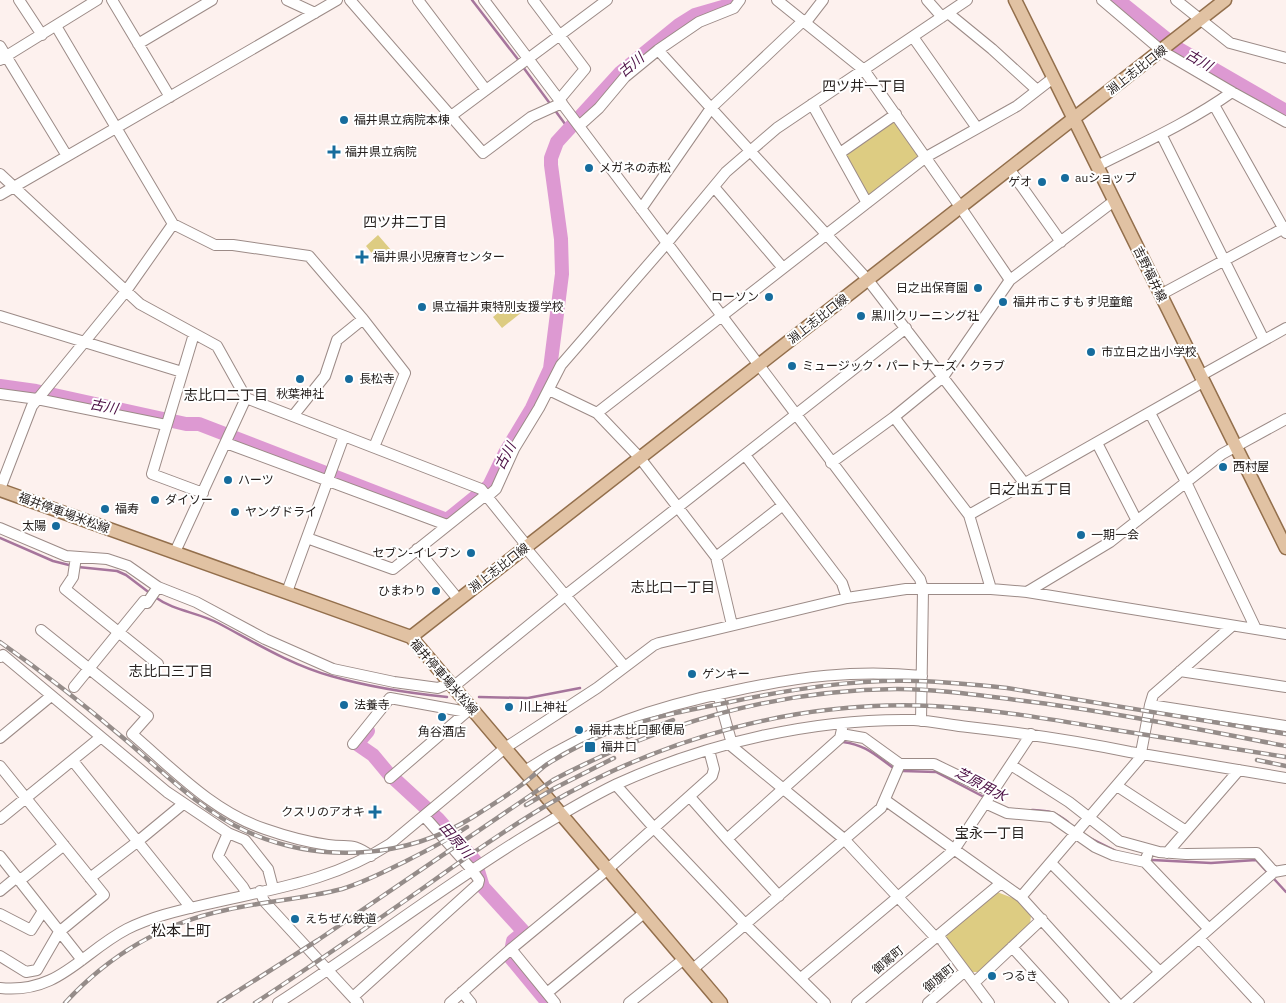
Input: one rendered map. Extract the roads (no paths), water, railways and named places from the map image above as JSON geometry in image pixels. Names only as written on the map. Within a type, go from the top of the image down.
[{"type":"main road","name":"吉野福井線","points":[[1015,0],[1160,295],[1284,540]]},
{"type":"main road","name":"淵上志比口線","points":[[411,638],[458,599],[1010,170],[1225,0]]},
{"type":"main road","name":"福井停車場米松線","points":[[0,490],[411,638],[452,685],[469,710],[505,748],[562,814],[721,1003]]},
{"type":"street","points":[[19,0],[42,35]]},
{"type":"street","points":[[4,58],[97,0]]},
{"type":"street","points":[[112,0],[170,96]]},
{"type":"street","points":[[138,44],[212,0]]},
{"type":"street","points":[[287,0],[315,13]]},
{"type":"street","points":[[0,195],[338,0]]},
{"type":"street","points":[[350,0],[484,153],[531,117],[561,102],[585,69],[533,0]]},
{"type":"street","points":[[418,0],[486,90]]},
{"type":"street","points":[[484,0],[918,576],[923,589],[921,721]]},
{"type":"street","points":[[451,116],[607,0]]},
{"type":"street","points":[[579,126],[599,108],[625,77],[658,50],[699,22],[734,8],[740,0]]},
{"type":"street","points":[[777,0],[864,70],[1010,280]]},
{"type":"street","points":[[641,209],[711,108],[805,21],[824,0]]},
{"type":"street","points":[[927,0],[992,49],[1037,90]]},
{"type":"street","points":[[307,538],[393,569],[496,489],[514,448],[539,408],[561,365],[726,172],[776,128],[967,0]]},
{"type":"street","points":[[1102,0],[1232,92],[1286,122]]},
{"type":"street","points":[[1176,0],[1230,43],[1286,58]]},
{"type":"street","points":[[56,26],[173,224],[215,245],[233,245],[309,256],[363,319],[405,373],[374,447]]},
{"type":"street","points":[[913,36],[977,128]]},
{"type":"street","points":[[0,46],[4,58],[67,156]]},
{"type":"street","points":[[658,50],[868,280],[1025,484]]},
{"type":"street","points":[[597,413],[926,157],[1017,106],[1053,78]]},
{"type":"street","points":[[1097,166],[1214,105],[1232,92]]},
{"type":"street","points":[[812,104],[867,203]]},
{"type":"street","points":[[1160,295],[1285,229],[1214,105]]},
{"type":"street","points":[[840,153],[896,114]]},
{"type":"street","points":[[1161,134],[1264,340]]},
{"type":"street","points":[[1010,170],[1061,242]]},
{"type":"street","points":[[0,174],[140,304],[217,346],[246,398],[481,489],[488,495],[526,546],[625,667]]},
{"type":"street","points":[[714,187],[784,268]]},
{"type":"street","points":[[831,463],[894,417],[943,377],[1010,280],[1114,201]]},
{"type":"street","points":[[0,490],[32,406],[126,291],[173,224]]},
{"type":"street","points":[[0,316],[182,372]]},
{"type":"street","points":[[293,416],[325,376],[337,340],[363,319]]},
{"type":"street","points":[[393,690],[438,688],[452,685],[906,328]]},
{"type":"street","points":[[969,515],[1150,413],[1286,328]]},
{"type":"street","points":[[194,334],[152,474],[203,493]]},
{"type":"street","points":[[548,390],[597,413],[640,458],[716,556],[732,625]]},
{"type":"street","points":[[0,394],[37,399],[166,425]]},
{"type":"street","points":[[175,552],[246,398]]},
{"type":"street","points":[[1150,413],[1186,482],[1256,629]]},
{"type":"street","points":[[894,417],[969,515],[991,589]]},
{"type":"street","points":[[1027,592],[1110,542],[1222,454],[1286,420]]},
{"type":"street","points":[[287,592],[344,436]]},
{"type":"street","points":[[226,442],[447,526]]},
{"type":"street","points":[[1097,443],[1137,521]]},
{"type":"street","points":[[745,455],[842,583],[847,598]]},
{"type":"street","points":[[716,556],[783,505]]},
{"type":"street","points":[[0,528],[66,556],[107,559],[128,566],[158,587],[196,602],[265,639],[333,669],[393,690],[469,710]]},
{"type":"street","points":[[417,550],[458,599]]},
{"type":"street","points":[[76,557],[72,577],[65,589],[158,664]]},
{"type":"street","points":[[74,687],[144,601],[147,603],[158,587]]},
{"type":"street","points":[[0,988],[18,989],[40,985],[58,977],[104,943],[127,929],[157,917],[330,874],[371,856],[390,844],[505,748],[597,688],[657,644],[847,598],[906,589],[991,589],[1027,592],[1286,634]]},
{"type":"street","points":[[1021,897],[1076,835],[1142,754],[1151,697],[1232,626]]},
{"type":"street","points":[[40,630],[148,716],[132,734],[208,799],[244,821],[264,829],[322,844],[355,846],[371,856]]},
{"type":"street","points":[[0,657],[3,655],[183,804],[228,833],[245,840],[268,869],[273,888]]},
{"type":"street","points":[[1180,671],[1286,687]]},
{"type":"street","points":[[524,771],[574,742],[624,720],[671,705],[783,681],[835,674],[871,673],[922,676]]},
{"type":"street","points":[[353,744],[390,698],[393,690]]},
{"type":"street","points":[[718,694],[731,744],[782,789],[844,839],[935,937],[940,939],[989,1003]]},
{"type":"street","points":[[0,738],[51,696]]},
{"type":"street","points":[[1150,705],[1286,726]]},
{"type":"street","points":[[390,778],[469,710]]},
{"type":"street","points":[[278,1003],[472,870],[562,814],[616,785],[681,759],[766,736],[842,729],[882,721],[921,721],[1031,734],[1286,778]]},
{"type":"street","points":[[842,729],[864,738],[900,764],[934,764],[992,792]]},
{"type":"street","points":[[727,840],[840,738],[842,729]]},
{"type":"street","points":[[801,978],[954,850],[1031,734]]},
{"type":"street","points":[[0,819],[102,738]]},
{"type":"street","points":[[450,1003],[511,949],[608,869],[712,776],[714,769],[709,750]]},
{"type":"street","points":[[73,761],[191,908]]},
{"type":"street","points":[[693,970],[880,808],[900,764]]},
{"type":"street","points":[[1011,765],[1069,802],[1119,841],[1167,853],[1257,853],[1274,872]]},
{"type":"street","points":[[0,766],[104,895],[59,932],[37,970],[26,972],[0,956]]},
{"type":"street","points":[[1167,853],[1239,770]]},
{"type":"street","points":[[616,785],[654,829],[746,925],[825,1003]]},
{"type":"street","points":[[1117,786],[1186,831]]},
{"type":"street","points":[[690,797],[779,896]]},
{"type":"street","points":[[885,800],[1021,897],[1117,1003]]},
{"type":"street","points":[[985,803],[1007,813],[1052,816],[1095,847],[1113,855],[1145,862],[1209,930]]},
{"type":"street","points":[[90,878],[183,804]]},
{"type":"street","points":[[260,891],[264,901],[355,1000],[476,886],[479,880],[424,816]]},
{"type":"street","points":[[228,833],[218,856],[247,894]]},
{"type":"street","points":[[0,891],[64,845]]},
{"type":"street","points":[[1145,862],[1149,850]]},
{"type":"street","points":[[0,856],[82,960]]},
{"type":"street","points":[[1051,862],[1160,972]]},
{"type":"street","points":[[1125,1003],[1274,872],[1286,870]]},
{"type":"street","name":"御駕町","points":[[856,1003],[1001,883]]},
{"type":"street","points":[[0,914],[31,930],[43,911]]},
{"type":"street","points":[[547,993],[644,913]]},
{"type":"street","points":[[974,983],[1042,919]]},
{"type":"street","points":[[1199,938],[1260,1003]]},
{"type":"street","points":[[1012,947],[1064,1003]]},
{"type":"street","points":[[511,949],[555,1003]]},
{"type":"street","points":[[629,1003],[684,959]]},
{"type":"street","name":"御旗町","points":[[928,1003],[965,972]]},
{"type":"street","points":[[462,992],[471,1003]]},
{"type":"waterway","points":[[472,0],[520,62]]},
{"type":"waterway","name":"古川","points":[[0,386],[36,391],[186,424],[199,424],[447,520],[489,486],[505,453],[532,408],[550,369],[562,274],[561,239],[551,165],[551,158],[557,142],[620,73],[679,25],[695,15],[726,6],[731,0]]},
{"type":"waterway","name":"古川","points":[[1118,0],[1179,49],[1286,111]]},
{"type":"waterway","points":[[523,67],[551,105]]},
{"type":"waterway","points":[[554,109],[568,128]]},
{"type":"waterway","points":[[0,538],[53,561],[73,566]]},
{"type":"waterway","points":[[78,567],[117,571],[126,575],[151,594]]},
{"type":"waterway","points":[[155,597],[162,602],[210,619],[273,652],[316,671],[374,686],[447,697]]},
{"type":"waterway","points":[[479,697],[528,698],[580,688]]},
{"type":"waterway","name":"田原川","points":[[368,731],[357,744],[373,755],[388,773],[438,819],[475,861],[483,887],[524,932],[513,941],[510,957],[548,1003]]},
{"type":"waterway","name":"芝原用水","points":[[843,742],[863,748],[892,767]]},
{"type":"waterway","name":"芝原用水","points":[[903,771],[936,772],[984,797]]},
{"type":"waterway","name":"芝原用水","points":[[1032,810],[1051,812],[1068,822]]},
{"type":"waterway","name":"芝原用水","points":[[1090,838],[1116,851]]},
{"type":"waterway","name":"芝原用水","points":[[1152,860],[1211,863],[1256,860],[1268,873]]},
{"type":"waterway","name":"芝原用水","points":[[1275,880],[1286,892]]},
{"type":"railway","points":[[0,642],[81,703],[185,792],[215,814],[248,832],[276,842],[304,849],[333,852],[391,849],[420,842],[447,831],[503,798],[555,759],[621,728],[689,710],[777,693],[847,683],[918,681],[1007,688],[1286,734]]},
{"type":"railway","points":[[219,1003],[318,940],[553,780],[634,742],[719,714],[763,703],[852,691],[927,690],[1084,709],[1286,746]]},
{"type":"railway","points":[[255,1003],[485,844],[547,805],[591,781],[637,760],[732,728],[782,717],[831,710],[882,706],[932,706],[1020,715],[1286,757]]},
{"type":"railway","points":[[628,737],[673,720]]},
{"type":"railway","points":[[526,805],[614,758]]},
{"type":"railway","points":[[1257,760],[1286,766]]},
{"type":"railway","points":[[65,1003],[99,970],[118,956],[180,923],[226,910],[349,887],[416,856],[467,827]]},
{"type":"place","name":"福井県立病院本棟","points":[[344,120]]},
{"type":"place","name":"福井県立病院","points":[[334,152]]},
{"type":"place","name":"メガネの赤松","points":[[589,168]]},
{"type":"place","name":"auショップ","points":[[1065,178]]},
{"type":"place","name":"ゲオ","points":[[1042,182]]},
{"type":"place","name":"福井県小児療育センター","points":[[362,257]]},
{"type":"place","name":"日之出保育園","points":[[978,288]]},
{"type":"place","name":"ローソン","points":[[769,297]]},
{"type":"place","name":"福井市こすもす児童館","points":[[1003,302]]},
{"type":"place","name":"県立福井東特別支援学校","points":[[422,307]]},
{"type":"place","name":"黒川クリーニング社","points":[[861,316]]},
{"type":"place","name":"市立日之出小学校","points":[[1091,352]]},
{"type":"place","name":"ミュージック・パートナーズ・クラブ","points":[[792,366]]},
{"type":"place","name":"秋葉神社","points":[[300,379]]},
{"type":"place","name":"長松寺","points":[[349,379]]},
{"type":"place","name":"西村屋","points":[[1223,467]]},
{"type":"place","name":"ハーツ","points":[[228,480]]},
{"type":"place","name":"ダイソー","points":[[155,500]]},
{"type":"place","name":"福寿","points":[[105,509]]},
{"type":"place","name":"ヤングドライ","points":[[235,512]]},
{"type":"place","name":"太陽","points":[[56,526]]},
{"type":"place","name":"一期一会","points":[[1081,535]]},
{"type":"place","name":"セブン-イレブン","points":[[471,553]]},
{"type":"place","name":"ひまわり","points":[[436,591]]},
{"type":"place","name":"ゲンキー","points":[[692,674]]},
{"type":"place","name":"法養寺","points":[[344,705]]},
{"type":"place","name":"川上神社","points":[[509,707]]},
{"type":"place","name":"角谷酒店","points":[[442,717]]},
{"type":"place","name":"福井志比口郵便局","points":[[579,730]]},
{"type":"place","name":"福井口","points":[[590,747]]},
{"type":"place","name":"クスリのアオキ","points":[[375,812]]},
{"type":"place","name":"えちぜん鉄道","points":[[295,919]]},
{"type":"place","name":"つるき","points":[[992,976]]},
{"type":"district","name":"四ツ井一丁目","points":[[864,86]]},
{"type":"district","name":"四ツ井二丁目","points":[[405,222]]},
{"type":"district","name":"志比口二丁目","points":[[226,395]]},
{"type":"district","name":"日之出五丁目","points":[[1030,489]]},
{"type":"district","name":"志比口一丁目","points":[[673,587]]},
{"type":"district","name":"志比口三丁目","points":[[171,671]]},
{"type":"district","name":"宝永一丁目","points":[[990,833]]},
{"type":"district","name":"松本上町","points":[[181,931]]}]
